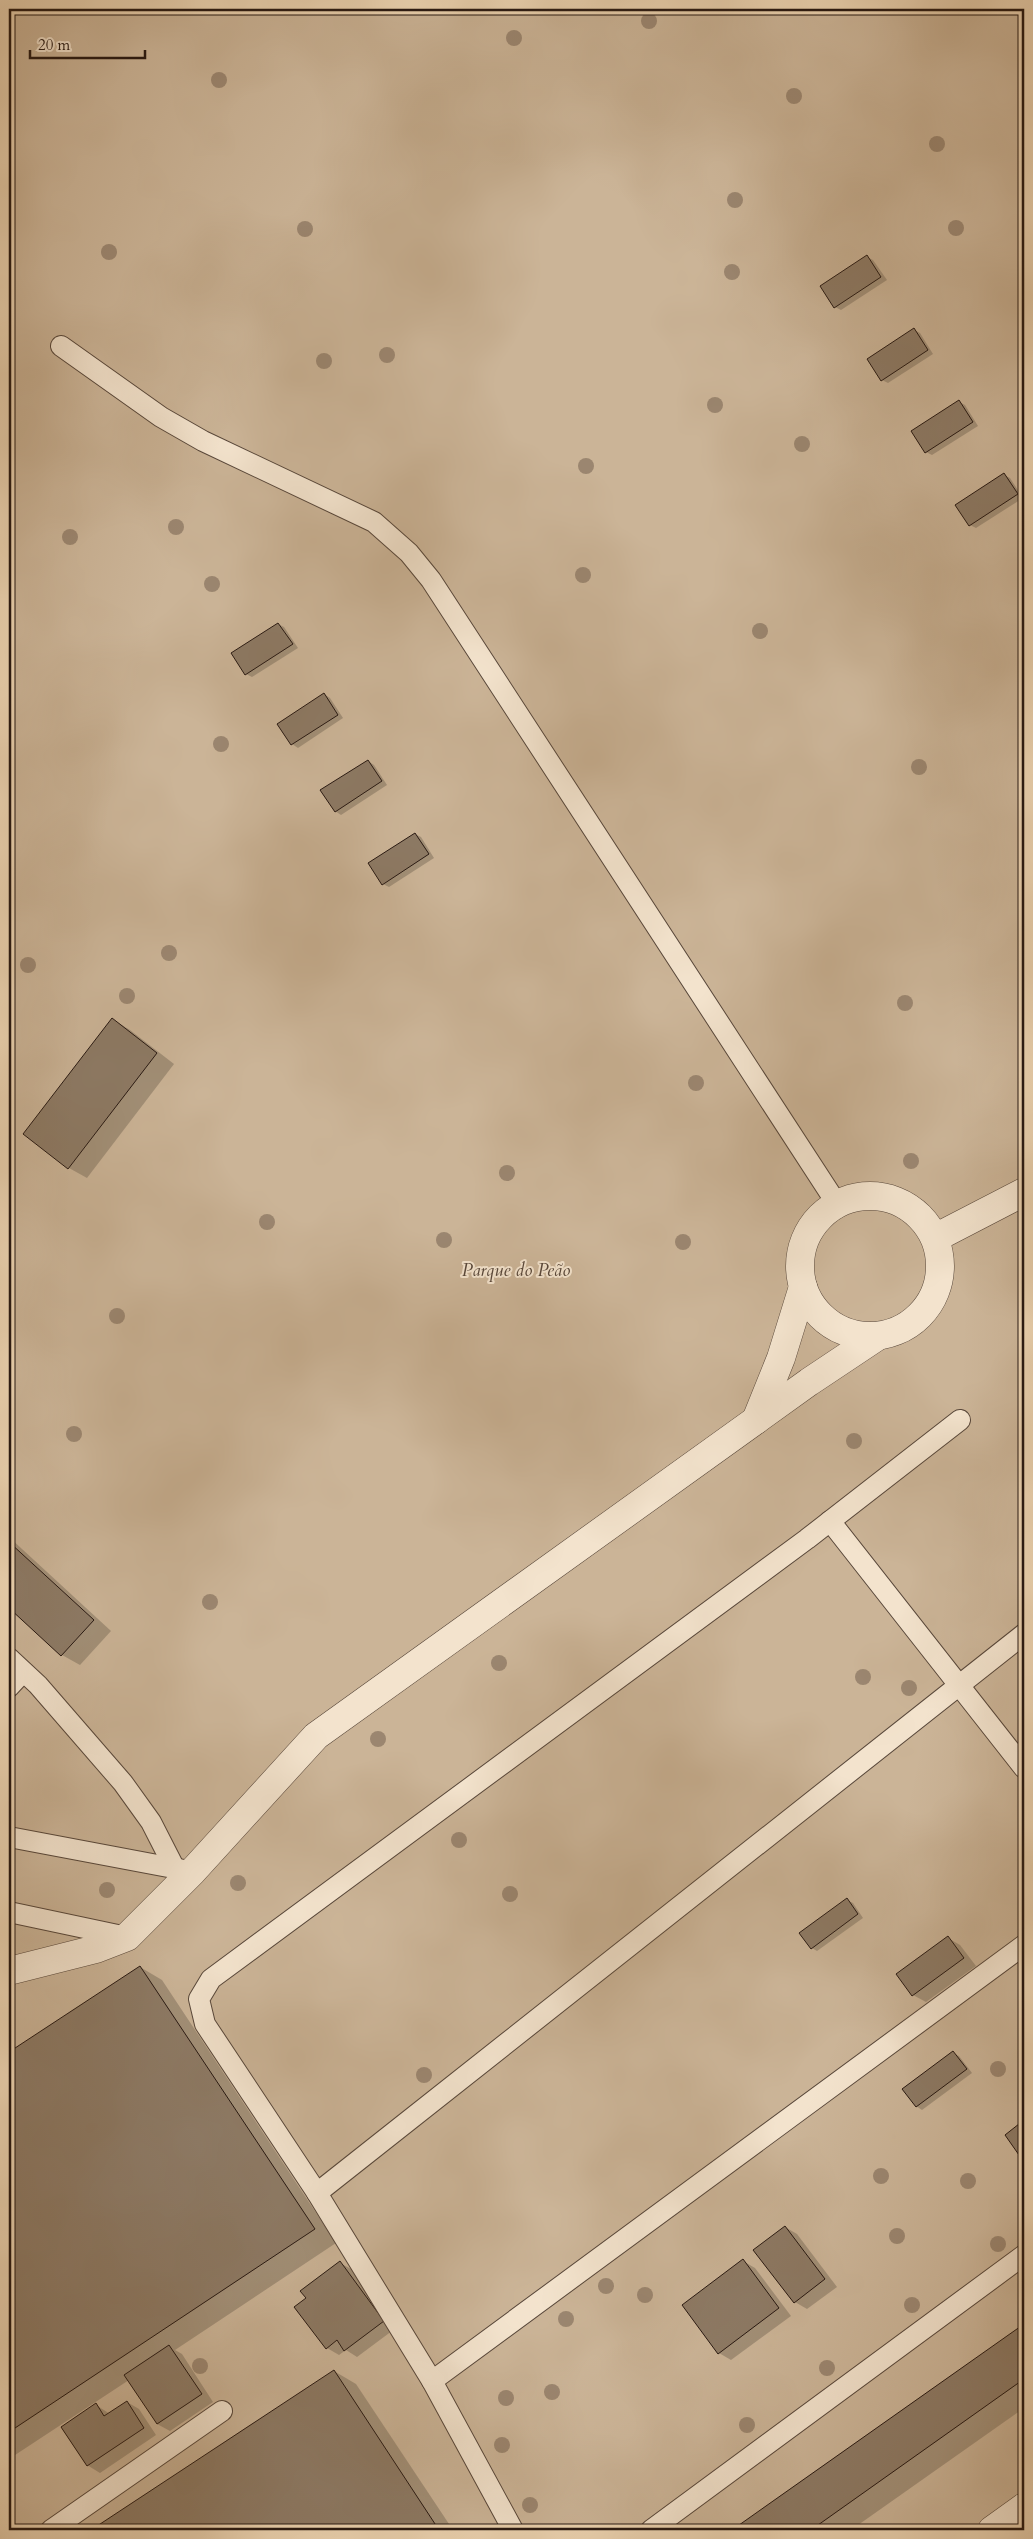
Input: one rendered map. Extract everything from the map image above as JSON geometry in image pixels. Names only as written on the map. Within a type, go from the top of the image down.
[{"type":"street","points":[[935,1238],[1024,1192]]},
{"type":"street","points":[[859,1196],[883,1197],[906,1206],[922,1220],[935,1238],[940,1260],[939,1281],[931,1302],[917,1319],[899,1331],[878,1336],[854,1335],[831,1325],[814,1308],[803,1286],[800,1263],[805,1240],[818,1219],[837,1204],[859,1196]]},
{"type":"street","points":[[756,1420],[781,1358],[803,1286]]},
{"type":"street","points":[[9,1971],[96,1949],[127,1937],[183,1870],[316,1736],[756,1420],[878,1336]]},
{"type":"street","points":[[992,2530],[1024,2507]]},
{"type":"lane","points":[[61,346],[160,417],[203,441],[374,522],[409,552],[431,580],[837,1204]]},
{"type":"lane","points":[[513,2530],[432,2381],[317,2193],[205,2024],[199,1999],[211,1979],[830,1521],[960,1420]]},
{"type":"lane","points":[[830,1521],[1024,1768]]},
{"type":"lane","points":[[317,2193],[1024,1634]]},
{"type":"lane","points":[[9,1658],[123,1783],[183,1870]]},
{"type":"lane","points":[[9,1687],[23,1672]]},
{"type":"lane","points":[[9,1837],[183,1870]]},
{"type":"lane","points":[[9,1912],[127,1937]]},
{"type":"lane","points":[[432,2381],[1024,1945]]},
{"type":"lane","points":[[650,2530],[1024,2255]]},
{"type":"lane","points":[[51,2530],[222,2411]]},
{"type":"green space","name":"Parque do Peão","points":[[9,9],[1024,9],[1024,2530],[9,2530]]},
{"type":"building","points":[[867,255],[881,277],[834,308],[820,286]]},
{"type":"building","points":[[914,328],[928,350],[881,381],[867,359]]},
{"type":"building","points":[[959,400],[973,422],[925,453],[911,431]]},
{"type":"building","points":[[1004,473],[1018,494],[969,526],[955,505]]},
{"type":"building","points":[[278,623],[293,644],[245,675],[231,653]]},
{"type":"building","points":[[324,693],[338,715],[291,745],[277,724]]},
{"type":"building","points":[[368,760],[382,781],[335,812],[320,790]]},
{"type":"building","points":[[415,833],[429,854],[382,885],[368,863]]},
{"type":"building","points":[[112,1018],[157,1053],[68,1169],[23,1134]]},
{"type":"building","points":[[9,1542],[94,1620],[61,1656],[9,1608]]},
{"type":"building","points":[[847,1898],[858,1914],[811,1949],[799,1933]]},
{"type":"building","points":[[948,1936],[964,1958],[912,1996],[896,1974]]},
{"type":"building","points":[[140,1966],[315,2229],[9,2432],[9,2052]]},
{"type":"building","points":[[953,2051],[967,2069],[916,2107],[902,2089]]},
{"type":"building","points":[[1024,2120],[1024,2152],[1019,2155],[1005,2135]]},
{"type":"building","points":[[785,2226],[825,2279],[794,2303],[753,2250]]},
{"type":"building","points":[[743,2259],[779,2308],[718,2354],[682,2305]]},
{"type":"building","points":[[340,2261],[384,2321],[344,2351],[337,2340],[326,2349],[294,2307],[306,2298],[300,2291]]},
{"type":"building","points":[[1024,2324],[1024,2379],[811,2530],[732,2530]]},
{"type":"building","points":[[169,2345],[202,2394],[157,2424],[124,2375]]},
{"type":"building","points":[[334,2370],[439,2530],[91,2530]]},
{"type":"building","points":[[127,2401],[144,2428],[87,2466],[61,2427],[96,2403],[104,2416]]}]
